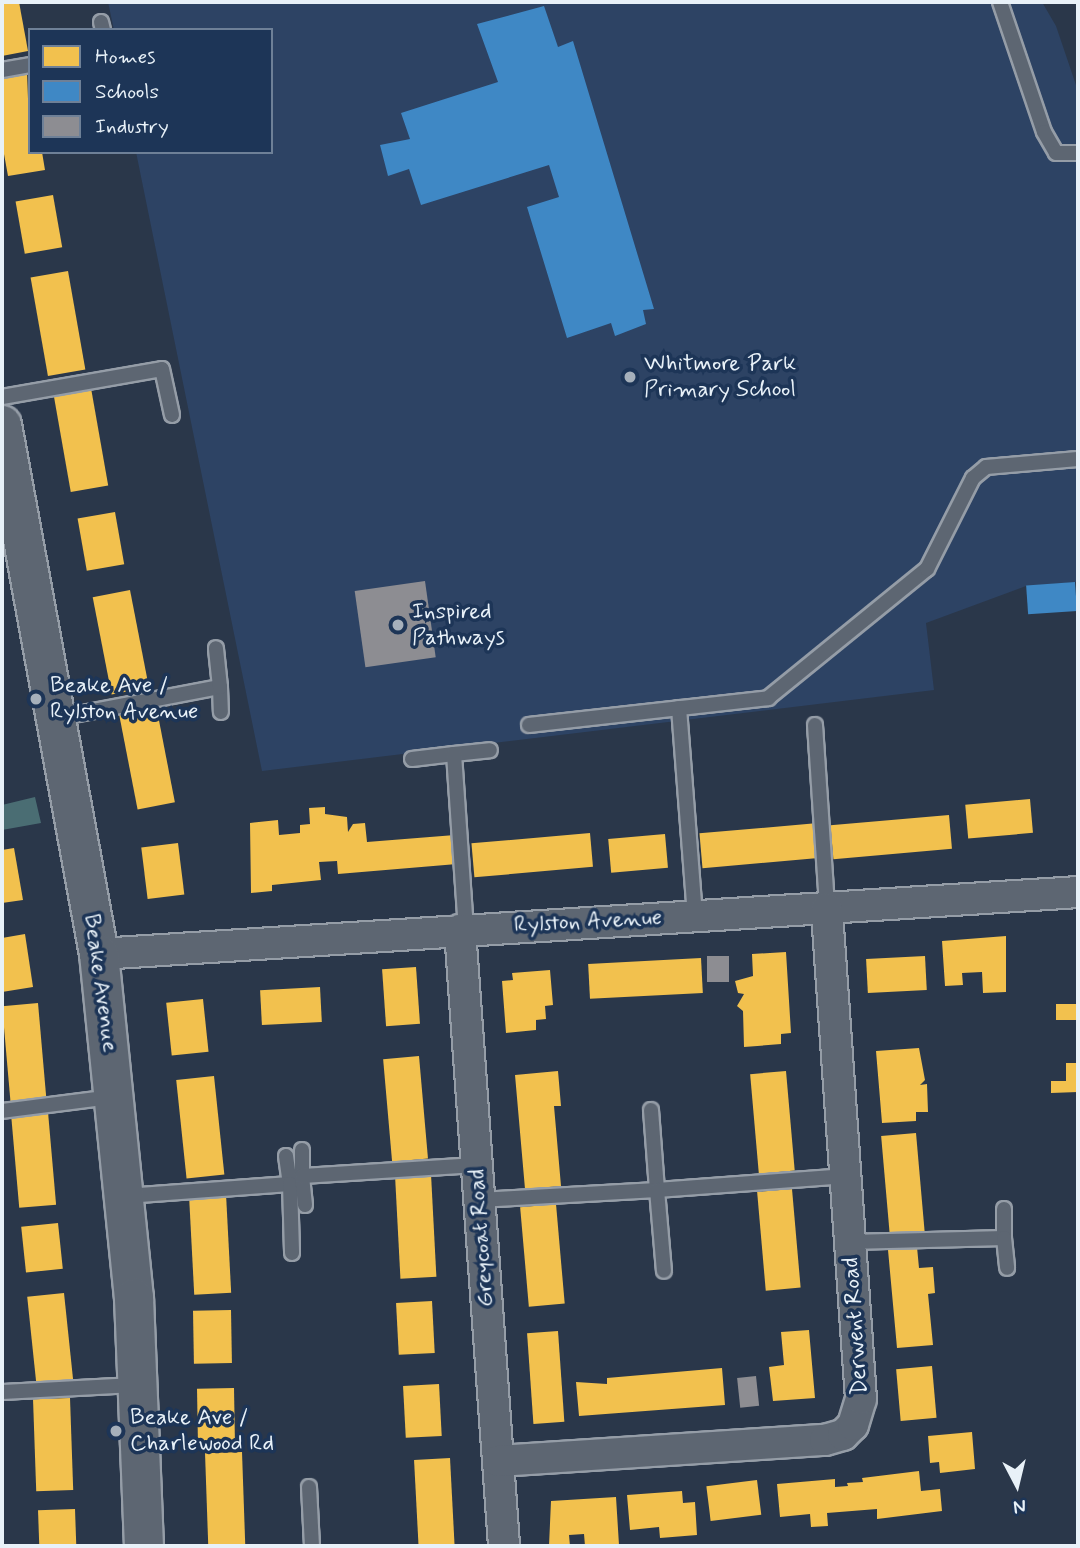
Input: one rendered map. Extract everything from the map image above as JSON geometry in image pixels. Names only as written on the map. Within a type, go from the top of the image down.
[{"type":"street","name":"Beake Avenue","points":[[2,425],[14,551],[55,718],[99,954],[125,1196],[138,1385],[144,1546]]},
{"type":"street","name":"Rylston Avenue","points":[[99,954],[1078,892]]},
{"type":"street","name":"Derwent Road","points":[[498,1461],[825,1440],[842,1435],[861,1408],[827,908]]},
{"type":"street","name":"Greycoat Road","points":[[463,930],[504,1546]]},
{"type":"lane","points":[[1000,2],[1044,132],[1056,153],[1078,153]]},
{"type":"lane","points":[[2,70],[28,65]]},
{"type":"lane","points":[[2,397],[162,369],[172,415]]},
{"type":"lane","points":[[529,725],[768,698],[927,569],[973,478],[986,467],[1078,459]]},
{"type":"lane","points":[[216,648],[222,712]]},
{"type":"lane","points":[[55,718],[219,687]]},
{"type":"lane","points":[[679,708],[695,916]]},
{"type":"lane","points":[[815,724],[827,908]]},
{"type":"lane","points":[[412,759],[490,750]]},
{"type":"lane","points":[[454,754],[463,930]]},
{"type":"lane","points":[[2,1111],[116,1097]]},
{"type":"lane","points":[[651,1110],[664,1271]]},
{"type":"lane","points":[[292,1253],[296,1180],[302,1150]]},
{"type":"lane","points":[[286,1156],[305,1205]]},
{"type":"lane","points":[[125,1196],[477,1166]]},
{"type":"lane","points":[[479,1200],[846,1176]]},
{"type":"lane","points":[[1004,1209],[1007,1268]]},
{"type":"lane","points":[[850,1242],[1004,1238]]},
{"type":"lane","points":[[2,1392],[138,1385]]},
{"type":"lane","points":[[309,1487],[313,1546]]},
{"type":"shaded area","name":"Whitmore Park Primary School","points":[[108,2],[1042,2],[1056,26],[1078,91],[1078,582],[1026,586],[926,623],[934,690],[262,771],[136,154],[273,154],[273,28],[114,28]]},
{"type":"green space","points":[[35,797],[41,823],[2,830],[2,805]]},
{"type":"building: Homes","points":[[2,2],[19,2],[28,51],[2,56]]},
{"type":"building: Homes","points":[[27,72],[28,154],[42,154],[45,170],[8,176],[2,143],[2,77]]},
{"type":"building: Homes","points":[[53,195],[62,247],[25,254],[16,202]]},
{"type":"building: Homes","points":[[68,271],[85,369],[48,376],[31,278]]},
{"type":"building: Homes","points":[[91,388],[108,485],[71,492],[54,395]]},
{"type":"building: Homes","points":[[115,512],[124,564],[87,571],[78,519]]},
{"type":"building: Homes","points":[[130,590],[149,687],[112,694],[93,597]]},
{"type":"building: Homes","points":[[156,705],[175,802],[138,809],[119,712]]},
{"type":"building: Homes","points":[[1030,799],[1033,833],[968,839],[965,805]]},
{"type":"building: Homes","points":[[325,807],[325,814],[347,817],[348,832],[353,824],[365,823],[367,842],[455,835],[457,864],[338,874],[337,861],[319,862],[321,880],[272,885],[272,891],[251,893],[250,823],[278,820],[279,835],[300,833],[300,825],[310,824],[309,808]]},
{"type":"building: Homes","points":[[949,815],[952,849],[833,859],[830,825]]},
{"type":"building: Homes","points":[[818,823],[821,858],[703,868],[699,833]]},
{"type":"building: Homes","points":[[590,833],[593,867],[474,877],[471,843]]},
{"type":"building: Homes","points":[[665,834],[668,868],[611,873],[608,839]]},
{"type":"building: Homes","points":[[178,843],[184,895],[148,899],[141,848]]},
{"type":"building: Homes","points":[[14,848],[23,900],[2,903],[2,850]]},
{"type":"building: Homes","points":[[25,934],[33,987],[2,992],[2,938]]},
{"type":"building: Homes","points":[[1006,936],[1006,992],[983,993],[982,972],[962,973],[963,985],[945,986],[942,941]]},
{"type":"building: Homes","points":[[786,952],[791,1033],[781,1034],[781,1044],[744,1047],[743,1011],[737,1006],[744,994],[738,993],[735,981],[753,976],[752,954]]},
{"type":"building: Homes","points":[[925,956],[927,990],[868,993],[866,959]]},
{"type":"building: Homes","points":[[701,958],[703,993],[590,999],[588,964]]},
{"type":"building: Homes","points":[[416,967],[420,1024],[386,1026],[382,969]]},
{"type":"building: Homes","points":[[550,970],[553,1005],[545,1006],[546,1019],[536,1020],[536,1030],[506,1033],[502,981],[513,980],[512,973]]},
{"type":"building: Homes","points":[[320,987],[322,1022],[262,1025],[260,990]]},
{"type":"building: Homes","points":[[203,999],[209,1052],[172,1056],[166,1003]]},
{"type":"building: Homes","points":[[38,1003],[47,1101],[11,1104],[2,1006]]},
{"type":"building: Homes","points":[[1056,1004],[1078,1004],[1078,1020],[1056,1020]]},
{"type":"building: Homes","points":[[919,1048],[925,1080],[920,1085],[927,1084],[928,1112],[916,1112],[916,1121],[882,1123],[876,1051]]},
{"type":"building: Homes","points":[[419,1056],[428,1159],[392,1162],[383,1059]]},
{"type":"building: Homes","points":[[1066,1063],[1078,1063],[1078,1092],[1051,1093],[1051,1081],[1066,1081]]},
{"type":"building: Homes","points":[[558,1071],[561,1106],[554,1106],[561,1186],[525,1189],[515,1075]]},
{"type":"building: Homes","points":[[786,1071],[795,1171],[759,1174],[750,1074]]},
{"type":"building: Homes","points":[[214,1076],[224,1174],[187,1178],[176,1080]]},
{"type":"building: Homes","points":[[48,1112],[56,1205],[19,1208],[11,1115]]},
{"type":"building: Homes","points":[[916,1133],[925,1232],[890,1235],[881,1136]]},
{"type":"building: Homes","points":[[431,1174],[436,1277],[400,1279],[395,1176]]},
{"type":"building: Homes","points":[[792,1189],[801,1288],[766,1291],[757,1192]]},
{"type":"building: Homes","points":[[226,1194],[231,1293],[194,1295],[189,1196]]},
{"type":"building: Homes","points":[[556,1204],[565,1304],[529,1307],[520,1207]]},
{"type":"building: Homes","points":[[58,1223],[63,1269],[26,1273],[21,1227]]},
{"type":"building: Homes","points":[[917,1247],[919,1268],[933,1267],[935,1293],[928,1294],[933,1345],[897,1348],[888,1250]]},
{"type":"building: Homes","points":[[64,1293],[74,1384],[37,1388],[27,1297]]},
{"type":"building: Homes","points":[[432,1301],[435,1353],[399,1355],[396,1303]]},
{"type":"building: Homes","points":[[231,1310],[232,1363],[194,1364],[193,1311]]},
{"type":"building: Homes","points":[[809,1330],[815,1398],[773,1401],[769,1367],[784,1365],[781,1332]]},
{"type":"building: Homes","points":[[558,1331],[564,1422],[533,1424],[527,1333]]},
{"type":"building: Homes","points":[[932,1366],[937,1418],[901,1421],[896,1369]]},
{"type":"building: Homes","points":[[722,1368],[725,1405],[579,1416],[576,1382],[607,1384],[607,1378]]},
{"type":"building: Homes","points":[[439,1384],[442,1436],[406,1438],[403,1386]]},
{"type":"building: Homes","points":[[234,1388],[235,1442],[198,1443],[197,1389]]},
{"type":"building: Homes","points":[[70,1398],[73,1490],[36,1491],[33,1399]]},
{"type":"building: Homes","points":[[972,1432],[975,1469],[940,1473],[939,1462],[930,1463],[928,1436]]},
{"type":"building: Homes","points":[[242,1452],[245,1546],[208,1546],[205,1453]]},
{"type":"building: Homes","points":[[450,1458],[455,1546],[419,1546],[414,1460]]},
{"type":"building: Homes","points":[[919,1471],[921,1491],[940,1489],[942,1511],[877,1519],[877,1509],[827,1513],[828,1526],[811,1527],[810,1514],[780,1517],[777,1484],[835,1479],[835,1487],[848,1486],[847,1483],[863,1482],[862,1478]]},
{"type":"building: Homes","points":[[757,1480],[761,1515],[711,1521],[706,1486]]},
{"type":"building: Homes","points":[[682,1491],[683,1503],[695,1502],[697,1535],[660,1538],[659,1527],[630,1530],[627,1495]]},
{"type":"building: Homes","points":[[616,1497],[619,1545],[585,1546],[584,1534],[569,1535],[570,1546],[549,1546],[551,1501]]},
{"type":"building: Homes","points":[[75,1509],[76,1546],[39,1546],[38,1510]]},
{"type":"building: Schools","points":[[544,6],[558,47],[573,41],[654,309],[643,310],[646,324],[615,336],[611,323],[567,338],[527,207],[559,197],[549,165],[421,205],[409,169],[388,176],[380,145],[410,139],[401,113],[498,82],[477,24]]},
{"type":"building: Schools","points":[[1075,582],[1077,611],[1028,614],[1026,585]]},
{"type":"building: Industry","points":[[425,581],[436,657],[365,667],[355,591]]},
{"type":"building: Industry","points":[[707,956],[729,956],[729,982],[707,982]]},
{"type":"building: Industry","points":[[756,1376],[759,1406],[740,1408],[737,1378]]},
{"type":"place","name":"Whitmore Park Primary School","points":[[630,377]]},
{"type":"place","name":"Inspired Pathways","points":[[398,625]]},
{"type":"place","name":"Beake Ave / Rylston Avenue","points":[[36,699]]},
{"type":"place","name":"Beake Ave / Charlewood Rd","points":[[116,1431]]}]
